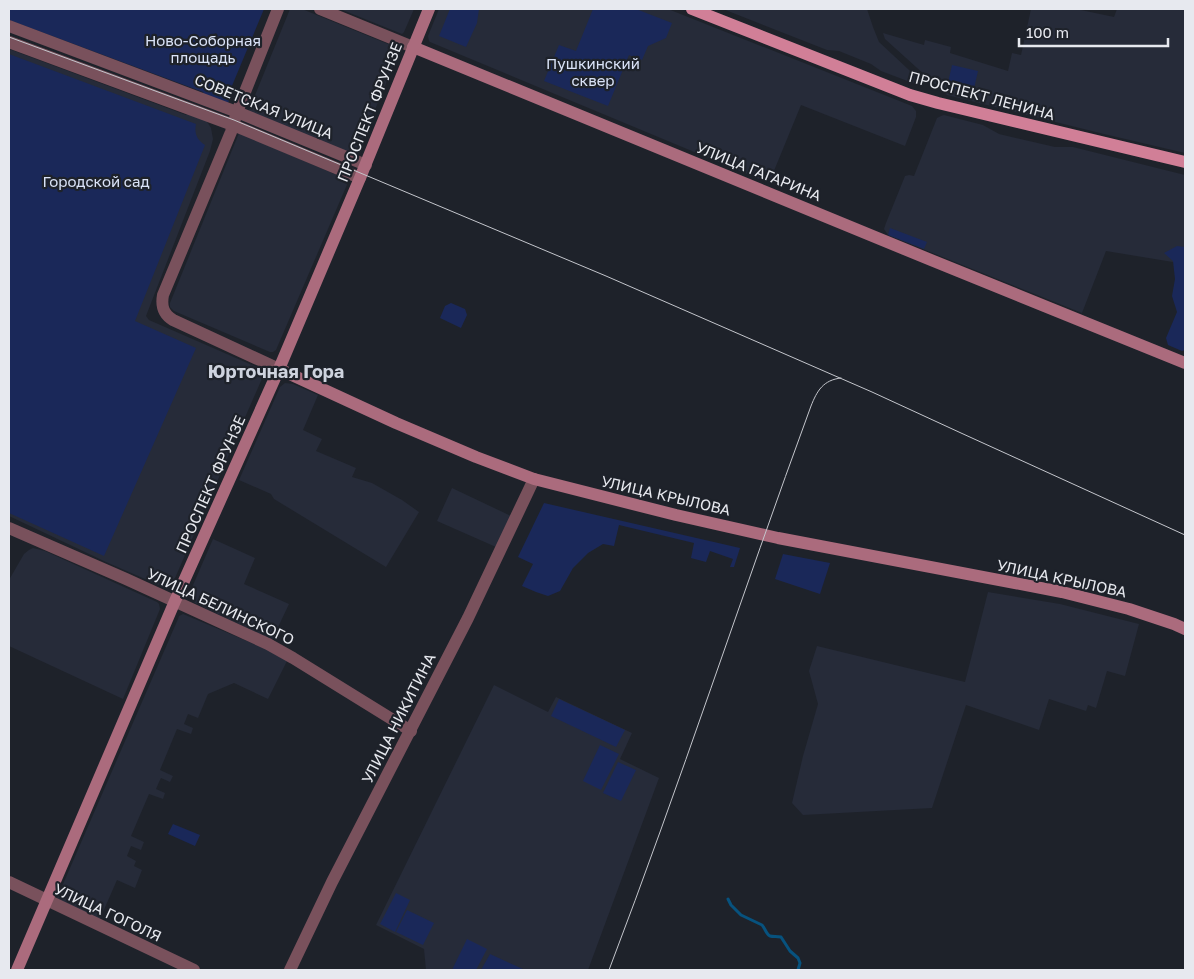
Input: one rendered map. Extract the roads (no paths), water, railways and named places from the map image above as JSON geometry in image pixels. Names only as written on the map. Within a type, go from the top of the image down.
[{"type":"main road","name":"ПРОСПЕКТ ФРУНЗЕ","points":[[17,970],[175,601],[279,369],[429,9]]},
{"type":"main road","name":"ПРОСПЕКТ ЛЕНИНА","points":[[692,9],[910,95],[1185,162]]},
{"type":"main road","name":"УЛИЦА ГАГАРИНА","points":[[413,47],[1185,363]]},
{"type":"main road","name":"УЛИЦА КРЫЛОВА","points":[[279,369],[389,419],[534,480],[778,538],[1062,592],[1129,609],[1185,629]]},
{"type":"street","points":[[233,125],[236,112],[278,9]]},
{"type":"street","name":"УЛИЦА ГАГАРИНА","points":[[320,9],[413,47]]},
{"type":"street","name":"СОВЕТСКАЯ УЛИЦА","points":[[9,26],[236,112],[366,164]]},
{"type":"street","name":"СОВЕТСКАЯ УЛИЦА","points":[[9,42],[233,125],[360,178]]},
{"type":"street","name":"УЛИЦА КРЫЛОВА","points":[[233,125],[163,295],[163,309],[165,314],[173,320],[279,369]]},
{"type":"street","name":"УЛИЦА НИКИТИНА","points":[[290,970],[343,860],[468,618],[534,480]]},
{"type":"street","name":"УЛИЦА БЕЛИНСКОГО","points":[[9,528],[268,644],[411,730]]},
{"type":"street","name":"УЛИЦА ГОГОЛЯ","points":[[9,882],[194,970]]},
{"type":"waterway","points":[[728,899],[741,915],[762,925],[769,935],[781,937],[790,951],[798,958],[800,963],[798,970]]},
{"type":"tram line","points":[[9,37],[234,120],[606,276],[872,392],[1185,535]]},
{"type":"tram line","points":[[609,970],[661,830],[811,406],[825,384],[841,378]]},
{"type":"district","name":"Юрточная Гора","points":[[276,371]]},
{"type":"park label","name":"Ново-Соборная площадь","points":[[203,48]]},
{"type":"park label","name":"Пушкинский сквер","points":[[593,72]]},
{"type":"park label","name":"Городской сад","points":[[96,181]]}]
